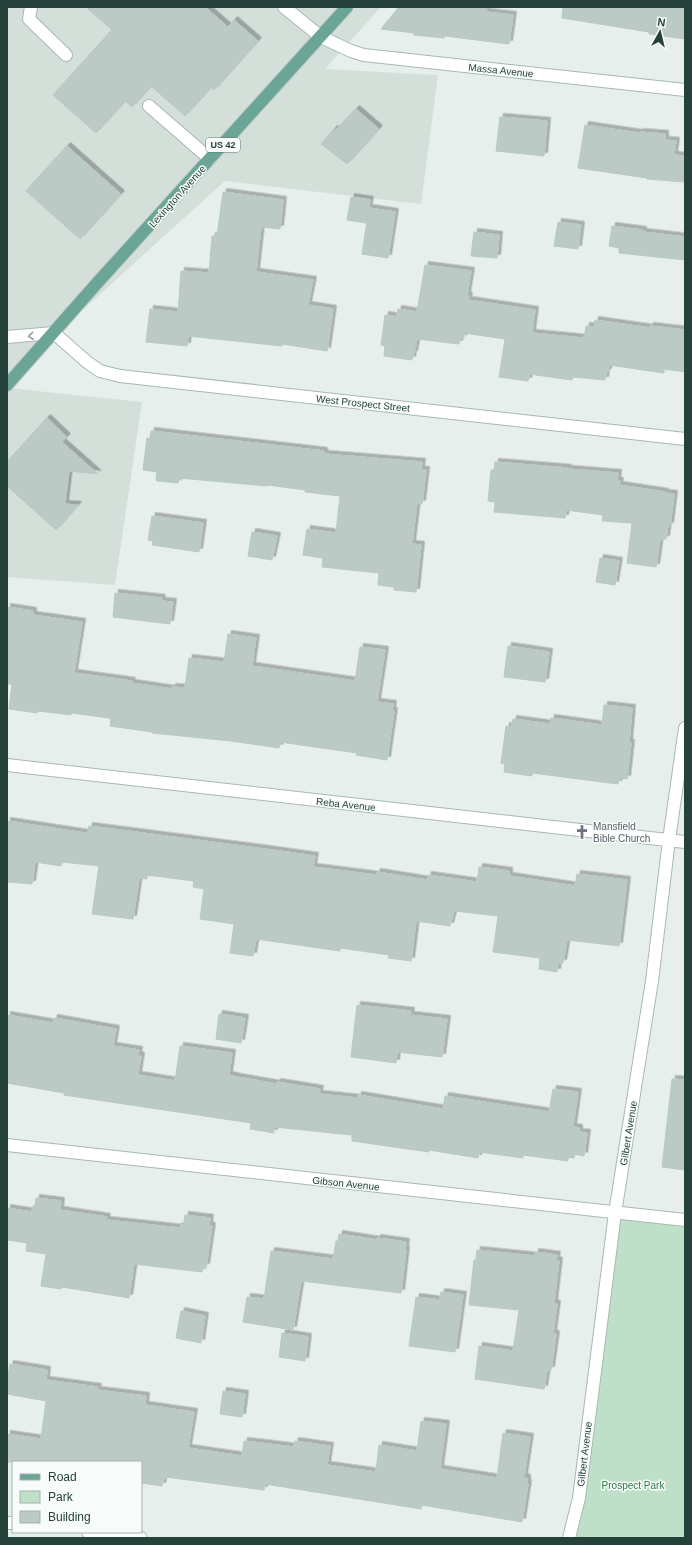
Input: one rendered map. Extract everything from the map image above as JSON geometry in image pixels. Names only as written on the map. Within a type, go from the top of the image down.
[{"type":"main road","name":"Lexington Avenue","points":[[7,385],[98,282],[347,7]]},
{"type":"street","points":[[31,7],[29,19],[66,55]]},
{"type":"street","name":"Massa Avenue","points":[[284,7],[321,37],[351,51],[364,55],[685,90]]},
{"type":"street","points":[[149,106],[210,159]]},
{"type":"street","points":[[7,337],[54,333]]},
{"type":"street","name":"West Prospect Street","points":[[54,333],[100,370],[120,376],[685,439]]},
{"type":"street","name":"Gilbert Avenue","points":[[569,1538],[579,1498],[615,1213],[652,981],[669,840],[685,728]]},
{"type":"street","name":"Reba Avenue","points":[[7,765],[685,842]]},
{"type":"street","name":"Gibson Avenue","points":[[7,1145],[685,1220]]},
{"type":"street","points":[[97,1533],[141,1538]]},
{"type":"shaded area","points":[[7,7],[381,7],[325,69],[438,75],[421,204],[225,181],[76,316],[8,388],[142,402],[115,585],[7,577]]},
{"type":"green space","name":"Prospect Park","points":[[615,1213],[685,1220],[685,1538],[569,1538]]},
{"type":"building","points":[[86,7],[205,7],[228,27],[234,20],[258,41],[214,90],[211,87],[185,116],[151,86],[132,107],[125,101],[96,133],[53,95],[112,30]]},
{"type":"building","points":[[399,7],[487,7],[486,12],[513,15],[509,44],[445,36],[444,38],[414,35],[414,33],[381,29]]},
{"type":"building","points":[[563,7],[685,7],[685,39],[562,18]]},
{"type":"building","points":[[356,109],[379,129],[347,164],[321,144],[334,129],[336,130]]},
{"type":"building","points":[[500,117],[547,121],[544,156],[496,151]]},
{"type":"building","points":[[585,125],[639,133],[665,134],[665,140],[676,141],[674,155],[685,156],[684,182],[647,179],[578,168]]},
{"type":"building","points":[[67,146],[121,194],[80,239],[26,191]]},
{"type":"building","points":[[223,192],[283,200],[280,229],[261,227],[256,272],[313,280],[308,305],[333,309],[327,351],[282,344],[282,346],[188,336],[187,346],[146,342],[150,309],[178,312],[181,271],[209,273],[212,236],[217,236]]},
{"type":"building","points":[[351,197],[370,200],[366,223],[347,220]]},
{"type":"building","points":[[369,208],[395,212],[388,258],[362,254]]},
{"type":"building","points":[[558,222],[581,225],[578,249],[554,246]]},
{"type":"building","points":[[612,226],[643,230],[643,232],[685,237],[685,260],[619,253],[619,248],[609,246]]},
{"type":"building","points":[[474,232],[499,235],[497,258],[471,256]]},
{"type":"building","points":[[425,265],[471,271],[467,296],[469,296],[468,300],[535,310],[532,333],[584,338],[586,326],[594,327],[595,320],[650,328],[650,326],[685,330],[685,372],[664,369],[664,373],[609,365],[605,380],[573,377],[572,380],[529,374],[528,381],[499,377],[505,339],[464,333],[464,338],[460,338],[459,344],[417,339],[412,360],[384,356],[385,346],[381,345],[385,315],[397,317],[398,309],[417,312]]},
{"type":"building","points":[[47,418],[67,437],[62,442],[98,474],[69,471],[65,504],[78,505],[56,530],[7,486],[7,462]]},
{"type":"building","points":[[151,431],[324,451],[324,454],[422,462],[421,470],[426,470],[422,504],[417,503],[412,544],[421,545],[416,592],[394,590],[394,587],[378,585],[379,573],[322,567],[323,558],[303,555],[307,529],[336,533],[340,496],[305,492],[305,490],[268,485],[179,478],[178,483],[157,481],[157,472],[143,470],[147,438],[150,439]]},
{"type":"building","points":[[495,462],[618,473],[617,481],[620,481],[619,485],[674,494],[670,526],[668,525],[666,539],[660,539],[656,567],[627,563],[632,523],[602,521],[603,515],[566,510],[565,518],[494,512],[495,502],[488,501],[491,470],[494,470]]},
{"type":"building","points":[[152,516],[203,523],[199,552],[152,545],[153,541],[148,540]]},
{"type":"building","points":[[252,532],[277,536],[272,560],[248,556]]},
{"type":"building","points":[[600,558],[619,561],[615,585],[596,582]]},
{"type":"building","points":[[115,593],[162,598],[161,601],[173,602],[170,624],[113,617]]},
{"type":"building","points":[[7,607],[33,611],[33,615],[82,622],[74,673],[132,681],[131,683],[172,689],[172,687],[185,688],[189,658],[224,662],[228,634],[256,638],[252,666],[355,681],[360,647],[385,650],[377,702],[393,704],[392,711],[394,711],[387,760],[356,755],[357,753],[280,742],[279,748],[231,741],[152,733],[110,726],[111,719],[109,718],[71,713],[71,715],[38,711],[37,713],[9,709],[12,684],[7,684]]},
{"type":"building","points":[[508,646],[549,652],[545,682],[504,677]]},
{"type":"building","points":[[604,705],[632,708],[629,743],[631,743],[627,779],[619,778],[618,784],[532,773],[532,776],[504,772],[505,764],[501,763],[506,726],[512,727],[513,719],[550,724],[551,718],[602,725]]},
{"type":"building","points":[[7,821],[85,833],[88,833],[89,826],[315,856],[313,867],[376,875],[377,872],[427,880],[428,875],[477,882],[479,867],[509,871],[509,876],[575,886],[577,874],[627,880],[619,946],[567,940],[563,963],[558,963],[557,972],[539,969],[540,958],[493,952],[498,916],[454,911],[450,926],[416,921],[411,961],[388,958],[389,955],[340,948],[340,951],[256,939],[253,956],[230,953],[234,924],[200,919],[204,889],[193,887],[194,881],[147,875],[147,879],[139,878],[133,919],[92,914],[99,866],[62,862],[61,866],[35,862],[32,884],[7,882]]},
{"type":"building","points":[[357,1005],[411,1011],[410,1015],[447,1019],[442,1057],[397,1052],[396,1063],[351,1057]]},
{"type":"building","points":[[219,1014],[245,1018],[241,1043],[216,1039]]},
{"type":"building","points":[[7,1015],[53,1023],[54,1018],[116,1029],[113,1046],[139,1050],[138,1055],[141,1056],[138,1075],[175,1081],[180,1046],[232,1053],[229,1075],[237,1077],[277,1084],[277,1082],[320,1089],[319,1094],[358,1098],[358,1095],[443,1109],[445,1096],[549,1112],[553,1089],[578,1092],[573,1127],[579,1128],[579,1132],[587,1133],[584,1156],[575,1154],[574,1158],[568,1157],[568,1161],[523,1155],[523,1158],[479,1152],[478,1158],[429,1150],[429,1152],[352,1141],[352,1135],[274,1127],[274,1133],[250,1129],[251,1123],[64,1095],[64,1093],[7,1083]]},
{"type":"building","points":[[672,1079],[685,1080],[685,1170],[662,1167]]},
{"type":"building","points":[[36,1198],[61,1201],[60,1210],[107,1217],[106,1220],[180,1228],[181,1223],[184,1223],[185,1215],[210,1218],[209,1226],[212,1226],[206,1267],[203,1267],[202,1272],[134,1264],[129,1298],[62,1287],[61,1289],[41,1286],[46,1254],[26,1251],[27,1243],[7,1240],[7,1208],[32,1212],[33,1206],[35,1206]]},
{"type":"building","points":[[339,1234],[377,1240],[377,1238],[406,1242],[401,1293],[301,1281],[293,1330],[243,1322],[247,1297],[264,1299],[271,1251],[333,1259],[336,1241],[338,1241]]},
{"type":"building","points":[[477,1250],[535,1256],[535,1252],[557,1255],[556,1260],[559,1261],[554,1303],[557,1304],[553,1334],[556,1334],[551,1370],[547,1370],[544,1389],[475,1379],[479,1346],[513,1351],[519,1310],[469,1305],[474,1260],[476,1260]]},
{"type":"building","points":[[441,1292],[463,1295],[455,1352],[409,1346],[416,1297],[440,1300]]},
{"type":"building","points":[[181,1311],[205,1316],[201,1343],[176,1338]]},
{"type":"building","points":[[282,1333],[308,1337],[305,1361],[279,1357]]},
{"type":"building","points":[[10,1364],[47,1370],[46,1380],[98,1387],[97,1390],[146,1396],[145,1405],[194,1412],[188,1448],[242,1456],[244,1441],[294,1447],[295,1441],[330,1446],[327,1465],[376,1472],[379,1445],[417,1451],[421,1421],[446,1424],[440,1469],[497,1478],[503,1433],[530,1437],[524,1477],[527,1478],[528,1484],[522,1522],[422,1505],[421,1509],[265,1484],[264,1490],[166,1477],[164,1478],[162,1486],[142,1483],[142,1461],[7,1462],[7,1434],[41,1439],[46,1401],[7,1394],[7,1380]]},
{"type":"building","points":[[223,1391],[245,1394],[242,1417],[220,1414]]},
{"type":"place","name":"Mansfield Bible Church","points":[[582,832]]}]
